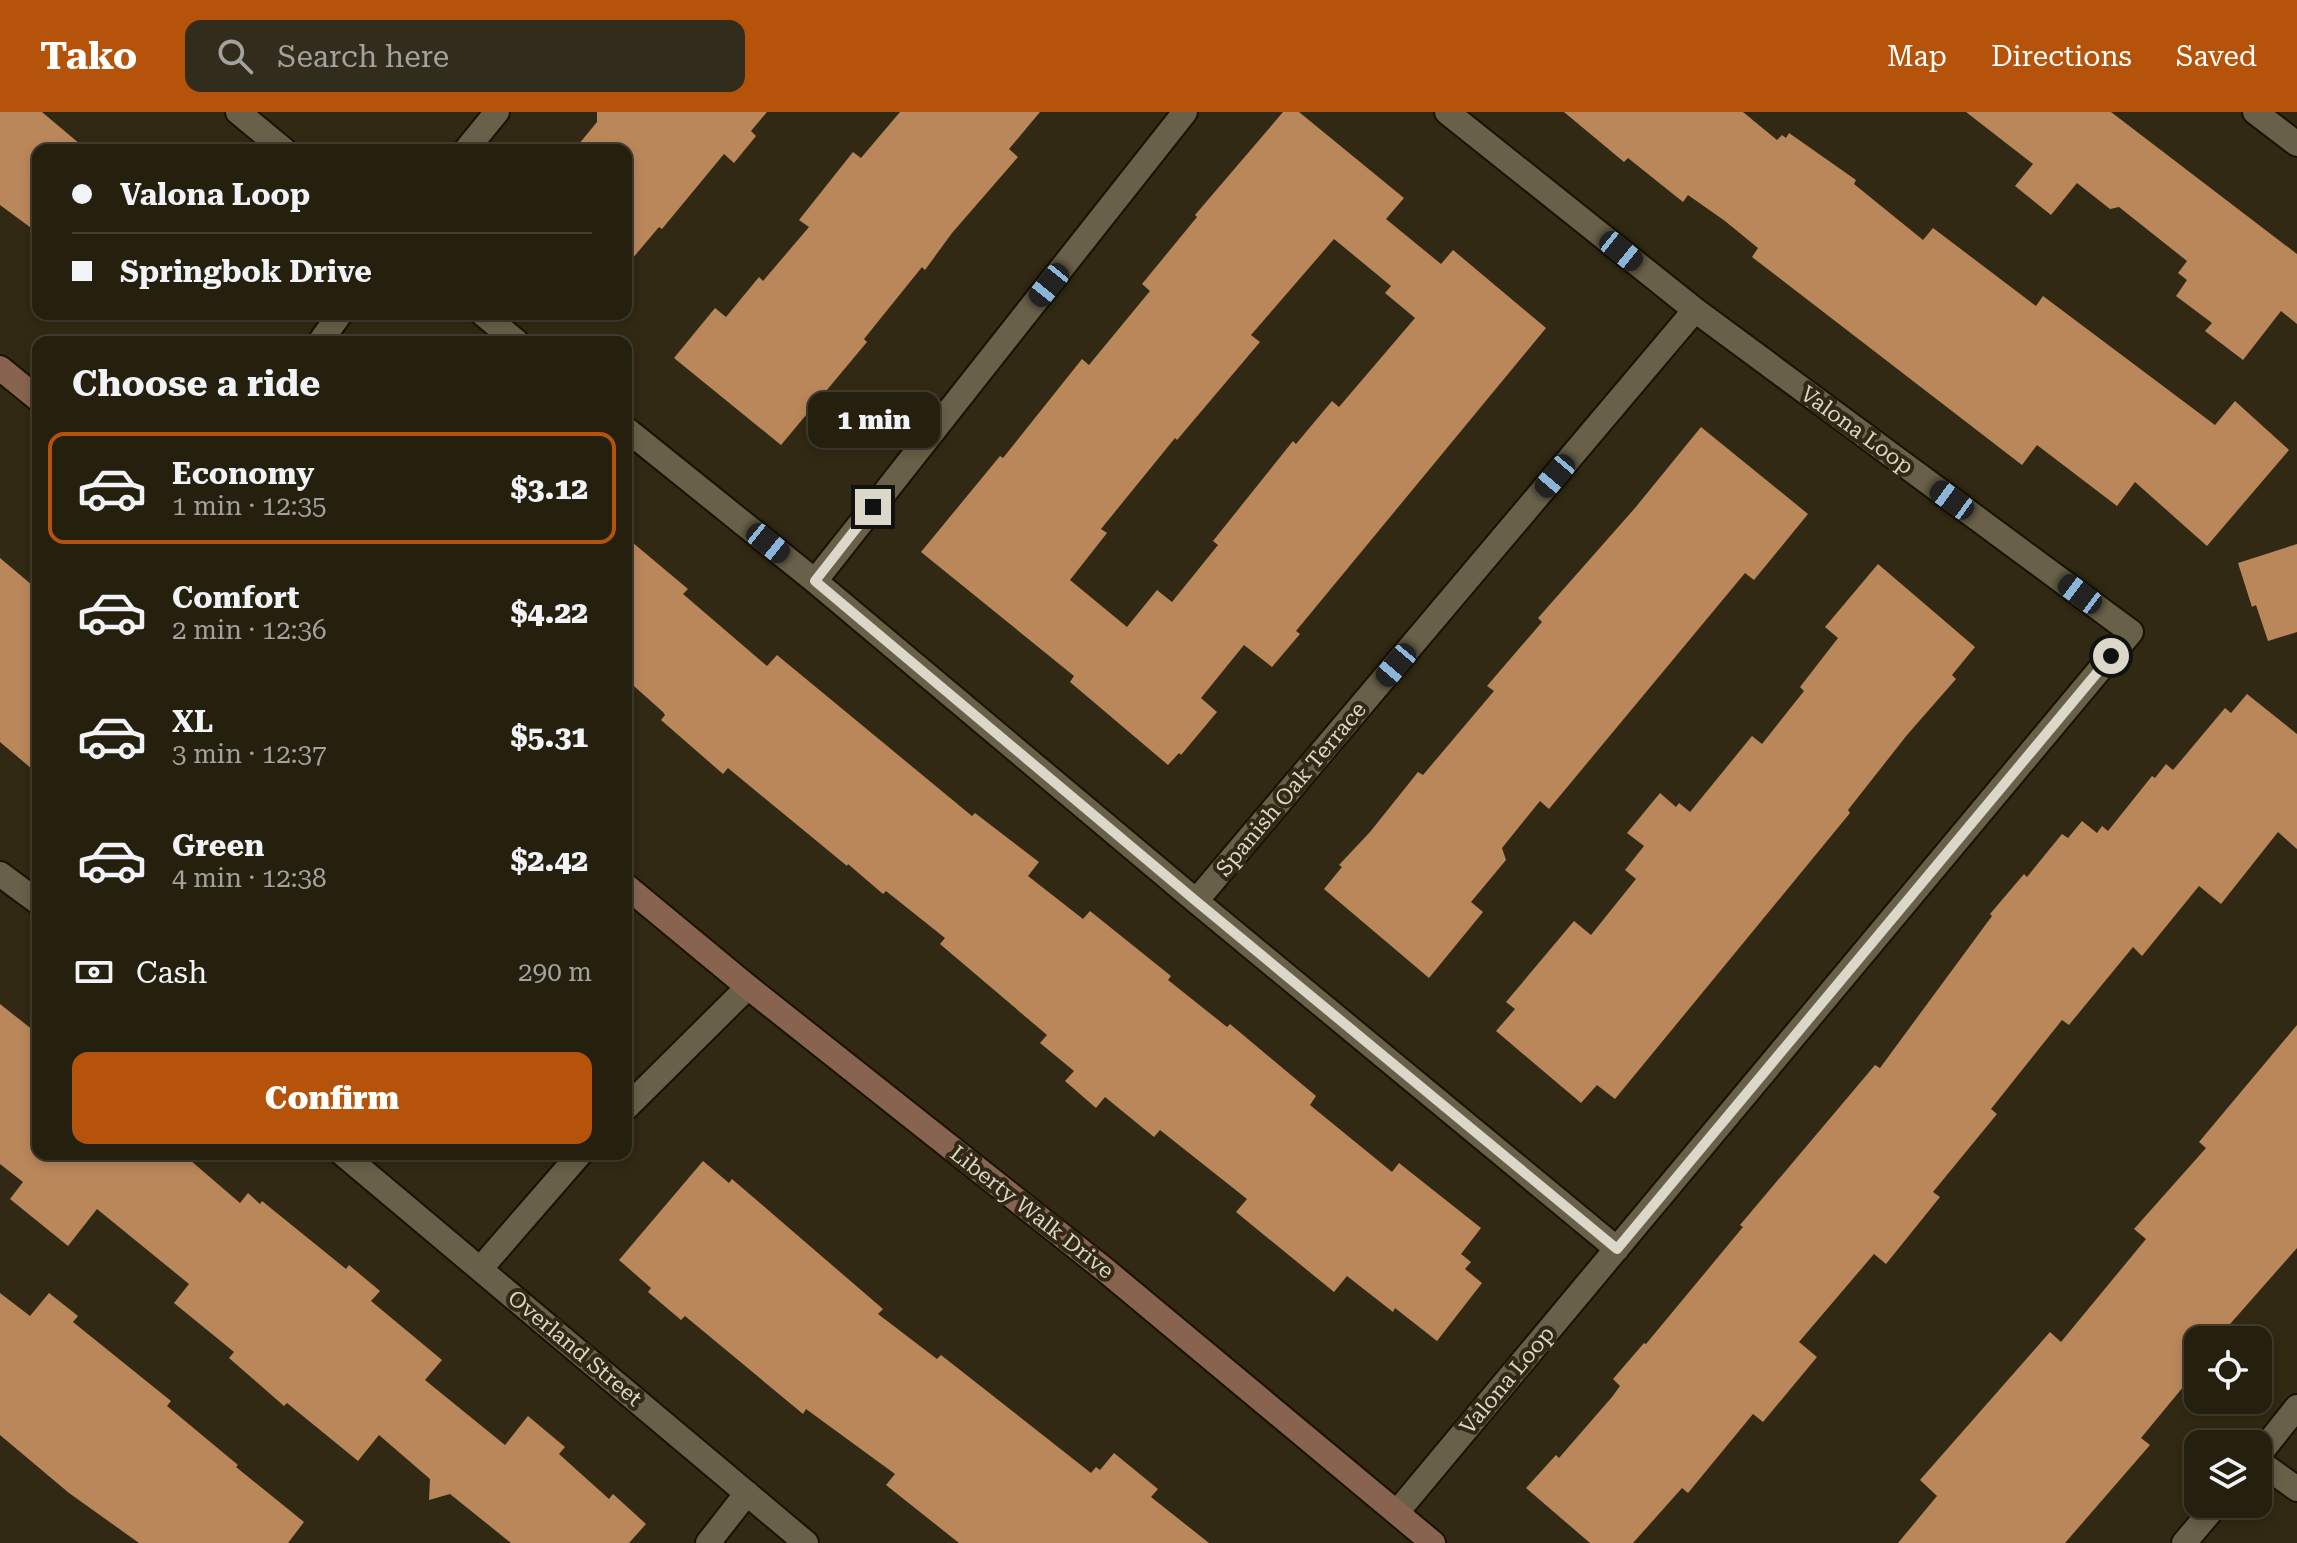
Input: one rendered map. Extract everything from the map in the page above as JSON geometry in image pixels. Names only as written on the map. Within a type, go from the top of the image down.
[{"type":"street","points":[[238,112],[277,144]]},
{"type":"street","points":[[471,144],[497,112]]},
{"type":"street","points":[[815,581],[1185,112]]},
{"type":"street","name":"Valona Loop","points":[[1398,1511],[2131,632],[1695,310],[1447,112]]},
{"type":"street","points":[[2255,112],[2297,144]]},
{"type":"street","name":"Spanish Oak Terrace","points":[[1196,901],[1695,310]]},
{"type":"street","points":[[490,320],[510,336]]},
{"type":"street","points":[[0,368],[32,394]]},
{"type":"street","points":[[632,434],[815,581],[1617,1249]]},
{"type":"street","points":[[0,874],[32,898]]},
{"type":"street","name":"Liberty Walk Drive","points":[[632,891],[748,987],[1117,1279],[1433,1543]]},
{"type":"street","points":[[632,1102],[748,987]]},
{"type":"street","name":"Overland Street","points":[[350,1160],[806,1543]]},
{"type":"street","points":[[481,1268],[575,1160]]},
{"type":"street","points":[[2272,1440],[2297,1407]]},
{"type":"street","points":[[2272,1469],[2297,1489]]},
{"type":"street","points":[[708,1543],[747,1493]]},
{"type":"street","points":[[2184,1543],[2205,1518]]},
{"type":"building","points":[[0,112],[42,112],[80,144],[32,144],[32,229],[0,205]]},
{"type":"building","points":[[597,112],[767,112],[751,131],[756,136],[734,163],[724,154],[662,229],[659,227],[632,259],[632,144],[579,144],[597,122]]},
{"type":"building","points":[[900,112],[1040,112],[1009,149],[1018,157],[952,233],[925,270],[922,267],[864,339],[867,342],[781,445],[674,358],[715,308],[726,317],[759,277],[763,281],[809,227],[799,220],[853,152],[861,158]]},
{"type":"building","points":[[1283,112],[1299,112],[1404,198],[1386,219],[1441,264],[1453,250],[1546,328],[1296,631],[1300,634],[1272,667],[1244,645],[1201,698],[1217,712],[1181,755],[1179,753],[1168,765],[1070,682],[1074,676],[921,552],[1000,456],[1003,458],[1082,359],[1089,365],[1150,291],[1142,284],[1197,217],[1195,215]],"holes":[[[1334,239],[1391,286],[1385,293],[1415,318],[1339,407],[1332,401],[1296,444],[1293,441],[1213,541],[1218,545],[1172,602],[1157,590],[1127,627],[1070,580],[1107,533],[1101,529],[1175,438],[1177,440],[1260,342],[1251,335]]]},
{"type":"building","points":[[1564,112],[1743,112],[1777,140],[1782,135],[1786,138],[1789,133],[1856,180],[1854,184],[1923,240],[1933,228],[2036,306],[2043,296],[2215,425],[2235,401],[2289,450],[2207,546],[2135,482],[2117,506],[2037,445],[2022,465],[1752,257],[1758,248],[1725,221],[1688,195],[1683,202],[1628,158],[1624,162]]},
{"type":"building","points":[[1966,112],[2111,112],[2297,254],[2297,324],[2281,311],[2243,360],[2205,331],[2212,323],[2176,296],[2187,280],[2178,273],[2187,261],[2119,207],[2110,209],[2077,183],[2051,215],[2015,186],[2033,164]]},
{"type":"building","points":[[1701,427],[1808,514],[1754,580],[1745,573],[1549,809],[1540,801],[1502,848],[1506,860],[1471,902],[1483,912],[1429,978],[1324,889],[1342,867],[1339,865],[1418,772],[1423,775],[1494,691],[1487,686],[1542,622],[1538,618]]},
{"type":"building","points":[[632,542],[688,589],[683,594],[767,666],[777,655],[972,816],[975,813],[1039,862],[1028,876],[1083,919],[1090,911],[1171,976],[1168,980],[1227,1027],[1230,1024],[1316,1096],[1310,1105],[1392,1172],[1399,1163],[1481,1228],[1461,1254],[1471,1262],[1465,1269],[1482,1283],[1437,1341],[1347,1276],[1334,1292],[1236,1212],[1247,1199],[1160,1130],[1154,1137],[1105,1097],[1096,1108],[1065,1081],[1074,1071],[1040,1043],[1047,1035],[940,944],[945,938],[886,891],[883,894],[847,866],[728,768],[723,774],[661,720],[665,715],[632,684]]},
{"type":"building","points":[[2297,544],[2297,632],[2268,641],[2256,605],[2252,607],[2238,563]]},
{"type":"building","points":[[0,558],[32,585],[32,769],[0,742]]},
{"type":"building","points":[[1878,564],[1975,647],[1952,675],[1956,679],[1907,735],[1848,810],[1850,813],[1615,1099],[1597,1085],[1581,1103],[1496,1031],[1515,1009],[1506,1002],[1574,921],[1591,935],[1636,879],[1625,870],[1644,846],[1627,833],[1660,793],[1676,807],[1679,803],[1690,812],[1752,736],[1762,744],[1804,691],[1800,687],[1838,638],[1825,627]]},
{"type":"building","points":[[2247,694],[2297,734],[2297,849],[2278,832],[2221,904],[2199,886],[2142,956],[2133,947],[2069,1025],[2062,1020],[1991,1109],[1997,1114],[1933,1192],[1940,1197],[1886,1264],[1874,1254],[1799,1342],[1817,1357],[1763,1422],[1753,1414],[1688,1493],[1682,1488],[1633,1543],[1590,1543],[1526,1488],[1556,1455],[1559,1458],[1612,1397],[1620,1386],[1613,1379],[1646,1344],[1743,1227],[1740,1225],[1875,1065],[1880,1068],[1992,916],[1990,914],[2024,874],[2027,877],[2062,834],[2068,838],[2082,821],[2097,833],[2102,826],[2108,831],[2152,776],[2155,778],[2166,764],[2173,770],[2225,708],[2231,713]]},
{"type":"building","points":[[0,1004],[32,1029],[32,1160],[190,1160],[240,1203],[248,1193],[260,1204],[262,1201],[346,1269],[349,1265],[380,1291],[371,1301],[442,1360],[425,1380],[505,1445],[528,1416],[565,1447],[559,1454],[609,1499],[613,1494],[646,1524],[629,1543],[511,1543],[450,1494],[429,1500],[430,1479],[379,1435],[358,1461],[287,1403],[284,1406],[229,1358],[234,1352],[174,1303],[189,1284],[97,1209],[68,1246],[10,1199],[23,1182],[0,1164]]},
{"type":"building","points":[[2297,1025],[2297,1248],[2228,1326],[2184,1326],[2184,1386],[2141,1438],[2150,1445],[2065,1543],[1898,1543],[1937,1496],[1920,1480],[2050,1332],[2061,1342],[2146,1239],[2134,1229],[2206,1148],[2199,1142]]},
{"type":"building","points":[[703,1161],[729,1183],[732,1179],[883,1309],[878,1314],[937,1359],[941,1355],[1091,1473],[1096,1467],[1100,1470],[1114,1453],[1158,1489],[1151,1497],[1209,1543],[959,1543],[886,1485],[895,1474],[806,1409],[803,1414],[685,1316],[681,1320],[648,1292],[651,1288],[619,1260]]},
{"type":"building","points":[[0,1293],[30,1316],[49,1293],[78,1316],[73,1322],[171,1401],[167,1406],[304,1522],[288,1543],[139,1543],[69,1493],[0,1435]]},
{"type":"route","points":[[873,507],[815,581],[1617,1249],[2111,656]]}]
